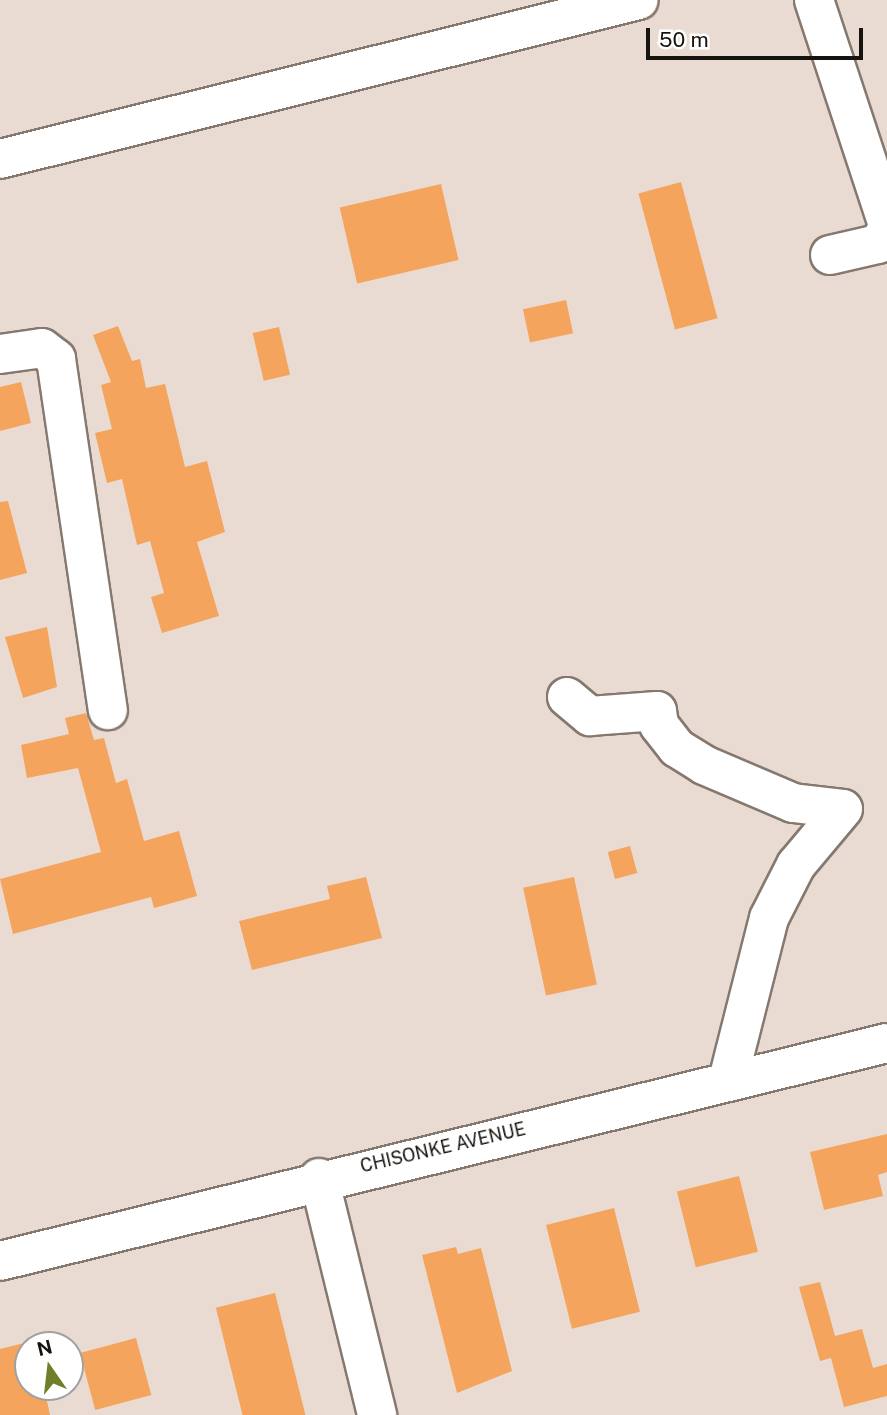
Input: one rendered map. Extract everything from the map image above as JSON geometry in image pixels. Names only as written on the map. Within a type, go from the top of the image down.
[{"type":"street","points":[[0,159],[639,0]]},
{"type":"street","points":[[814,0],[887,222]]},
{"type":"street","points":[[830,255],[877,244],[887,230]]},
{"type":"street","points":[[0,354],[42,348],[56,359],[108,710]]},
{"type":"street","points":[[567,697],[590,716],[657,711],[659,725],[677,748],[704,765],[793,803],[843,809],[796,865],[769,918],[728,1080]]},
{"type":"street","name":"CHISONKE AVENUE","points":[[0,1261],[319,1178],[887,1042]]},
{"type":"street","points":[[319,1178],[377,1415]]},
{"type":"building","points":[[681,182],[717,318],[675,330],[638,193]]},
{"type":"building","points":[[441,184],[459,260],[357,283],[340,207]]},
{"type":"building","points":[[566,300],[573,333],[530,342],[523,309]]},
{"type":"building","points":[[118,326],[132,361],[140,359],[146,388],[165,384],[185,467],[207,461],[225,532],[197,542],[219,616],[162,633],[151,597],[164,593],[150,541],[137,545],[122,479],[107,483],[95,433],[112,429],[101,385],[111,382],[93,335]]},
{"type":"building","points":[[279,327],[290,375],[264,381],[253,333]]},
{"type":"building","points":[[21,382],[31,423],[0,431],[0,387]]},
{"type":"building","points":[[8,501],[27,573],[0,580],[0,502]]},
{"type":"building","points":[[47,627],[57,687],[23,698],[5,637]]},
{"type":"building","points":[[86,713],[94,740],[104,738],[116,783],[127,779],[144,841],[179,831],[197,896],[154,908],[151,897],[13,934],[0,879],[101,852],[78,768],[27,778],[21,745],[69,734],[65,718]]},
{"type":"building","points":[[630,846],[637,873],[615,879],[608,852]]},
{"type":"building","points":[[366,877],[382,938],[252,970],[239,921],[330,899],[327,886]]},
{"type":"building","points":[[574,877],[597,985],[546,995],[523,888]]},
{"type":"building","points":[[887,1134],[887,1172],[878,1175],[883,1196],[824,1210],[810,1152]]},
{"type":"building","points":[[739,1176],[758,1252],[696,1267],[677,1191]]},
{"type":"building","points":[[614,1208],[640,1312],[572,1329],[546,1225]]},
{"type":"building","points":[[456,1247],[458,1254],[481,1248],[512,1371],[457,1393],[422,1255]]},
{"type":"building","points":[[820,1282],[835,1336],[862,1329],[873,1368],[887,1364],[887,1396],[844,1407],[831,1358],[820,1361],[799,1287]]},
{"type":"building","points":[[275,1293],[305,1415],[243,1415],[216,1308]]},
{"type":"building","points":[[136,1338],[151,1395],[95,1410],[84,1368],[84,1352]]},
{"type":"building","points":[[14,1346],[14,1401],[47,1401],[50,1415],[0,1415],[0,1349]]}]
